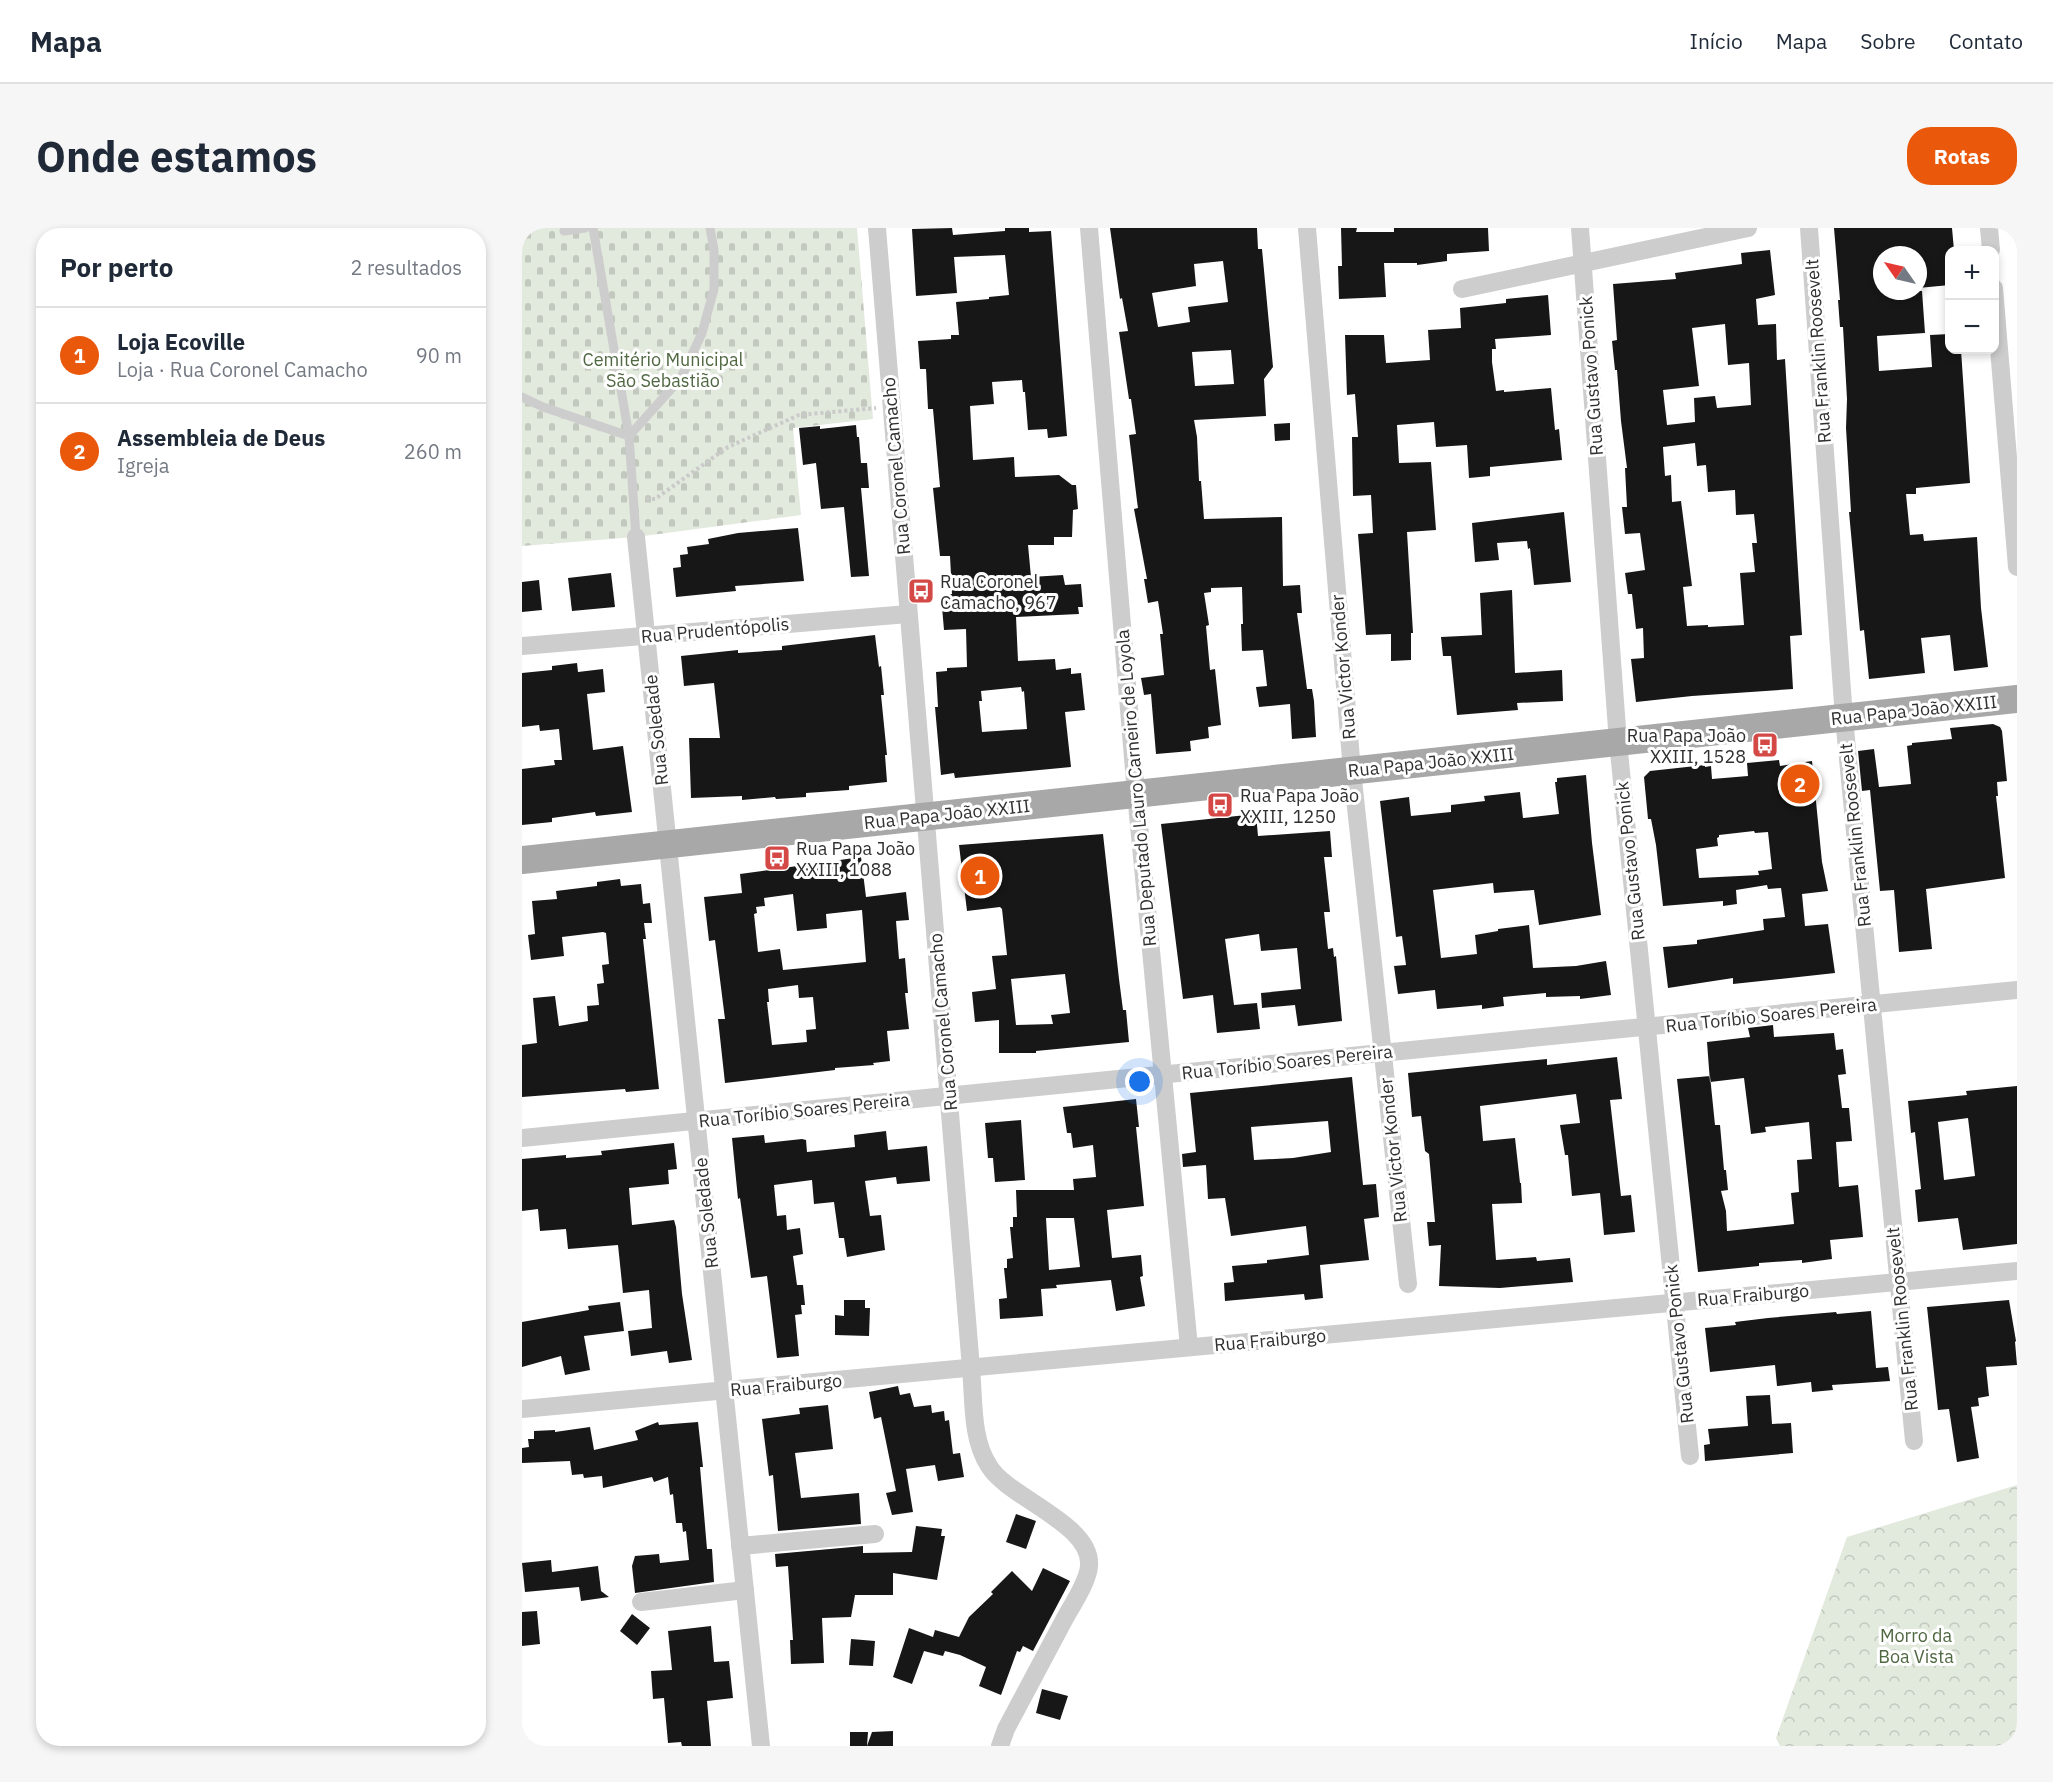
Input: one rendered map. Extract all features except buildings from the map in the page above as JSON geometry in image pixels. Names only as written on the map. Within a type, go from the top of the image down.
[{"type":"main road","name":"Rua Papa João XXIII","points":[[522,860],[2017,699]]},
{"type":"street","name":"Rua Coronel Camacho","points":[[877,228],[979,1446],[990,1469],[1078,1537],[1088,1550],[1089,1558],[1089,1567],[1079,1592],[1006,1729],[1000,1746]]},
{"type":"street","name":"Rua Deputado Lauro Carneiro de Loyola","points":[[1089,228],[1136,794],[1189,1347]]},
{"type":"street","name":"Rua Victor Konder","points":[[1307,228],[1352,771],[1408,1284]]},
{"type":"street","name":"Rua Gustavo Ponick","points":[[1580,228],[1618,742],[1690,1456]]},
{"type":"street","points":[[1462,290],[1748,228]]},
{"type":"street","name":"Rua Franklin Roosevelt","points":[[1809,228],[1844,718],[1914,1441]]},
{"type":"street","points":[[1989,228],[1991,246]]},
{"type":"street","points":[[1997,300],[2012,423],[2017,567]]},
{"type":"street","name":"Rua Soledade","points":[[636,537],[761,1746]]},
{"type":"street","name":"Rua Prudentópolis","points":[[522,646],[908,614]]},
{"type":"street","name":"Rua Toríbio Soares Pereira","points":[[522,1138],[2017,990]]},
{"type":"street","name":"Rua Fraiburgo","points":[[522,1409],[2017,1271]]},
{"type":"street","points":[[740,1546],[875,1534]]},
{"type":"street","points":[[641,1602],[745,1590]]},
{"type":"lane","points":[[564,231],[585,228]]},
{"type":"lane","points":[[593,228],[629,436],[636,537]]},
{"type":"lane","points":[[629,436],[681,378],[702,333],[714,290],[714,250],[710,228]]},
{"type":"lane","points":[[522,397],[554,411],[629,436]]},
{"type":"path","points":[[634,499],[655,499],[729,447],[799,415],[872,408],[892,409]]},
{"type":"green space","name":"Cemitério Municipal São Sebastião","points":[[522,228],[857,228],[873,419],[793,428],[801,515],[636,537],[522,546]]},
{"type":"green space","name":"Morro da Boa Vista","points":[[2017,1485],[2017,1746],[1780,1746],[1776,1738],[1847,1537]]},
{"type":"place","name":"Rua Coronel Camacho, 967","points":[[921,591]]},
{"type":"place","name":"Rua Papa João XXIII, 1528","points":[[1765,745]]},
{"type":"place","name":"Assembleia de Deus","points":[[1800,784]]},
{"type":"place","name":"Rua Papa João XXIII, 1250","points":[[1220,805]]},
{"type":"place","name":"Rua Papa João XXIII, 1088","points":[[777,858]]},
{"type":"place","name":"Loja Ecoville","points":[[980,876]]}]
